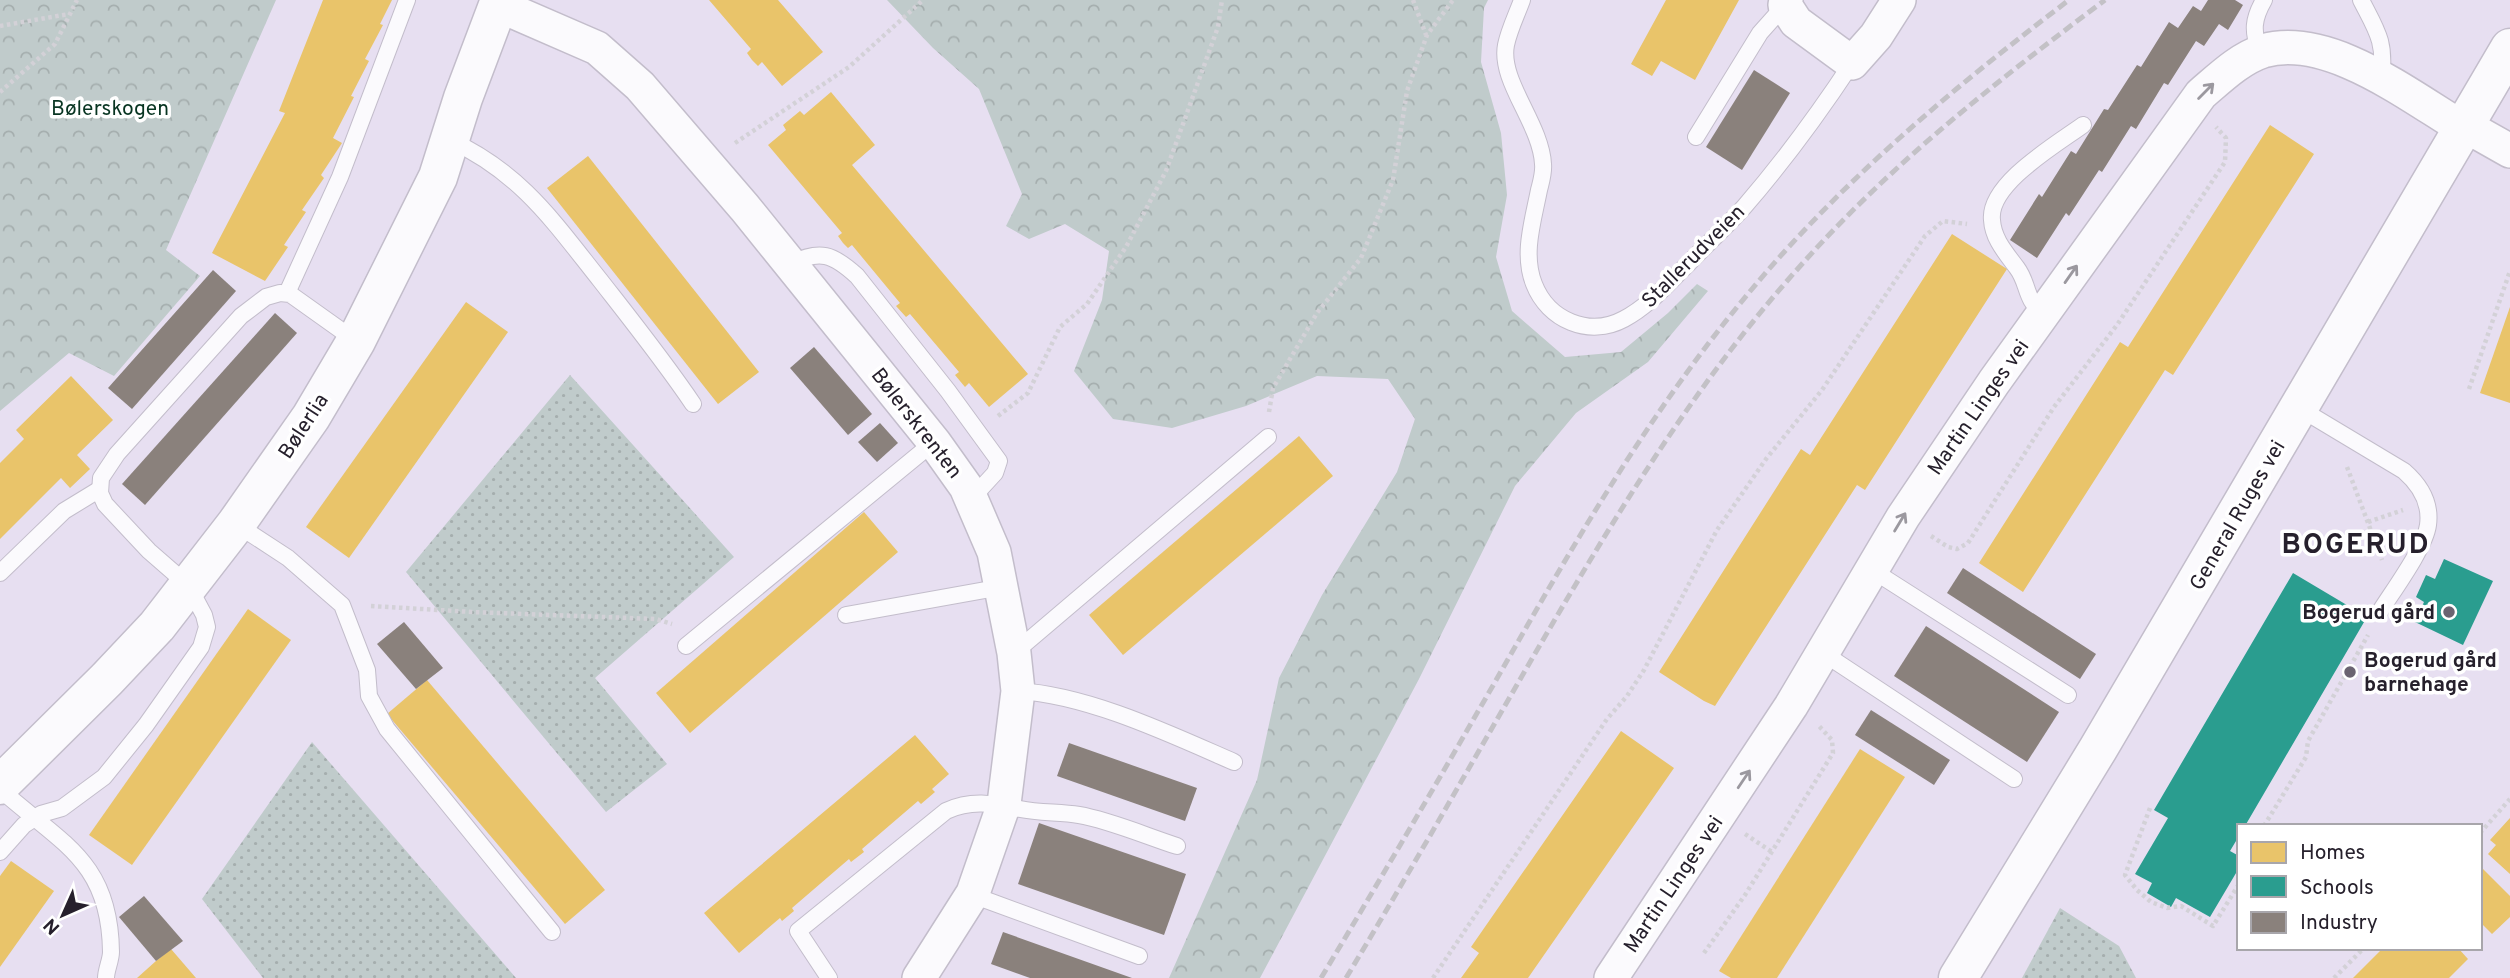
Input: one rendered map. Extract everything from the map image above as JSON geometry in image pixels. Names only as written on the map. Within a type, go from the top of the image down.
[{"type":"main road","name":"Bølerlia","points":[[0,787],[157,626],[236,524],[311,417],[356,341],[438,177],[499,3]]},
{"type":"main road","name":"General Ruges vei","points":[[1958,978],[2098,749],[2510,48]]},
{"type":"street","name":"Stallerudveien","points":[[1852,63],[1876,36],[1899,0]]},
{"type":"street","name":"Bølerskrenten","points":[[499,3],[597,48],[639,86],[790,264],[934,442],[966,487],[994,552],[1014,653],[1017,691],[1004,804],[973,893],[923,977]]},
{"type":"street","points":[[1786,3],[1796,22],[1852,63]]},
{"type":"street","name":"Martin Linges vei","points":[[1611,978],[1791,706],[1903,517],[2043,314],[2201,94],[2231,68],[2260,52],[2286,47],[2321,52],[2351,63],[2510,151]]},
{"type":"lane","points":[[287,293],[340,177],[407,0]]},
{"type":"lane","name":"Stallerudveien","points":[[1522,0],[1506,45],[1506,66],[1540,142],[1544,167],[1529,241],[1528,264],[1543,303],[1558,316],[1577,325],[1599,327],[1622,321],[1645,307],[1743,208],[1827,100],[1852,63]]},
{"type":"lane","points":[[2260,52],[2254,37],[2253,24],[2264,0]]},
{"type":"lane","points":[[2361,0],[2378,32],[2384,57],[2381,79]]},
{"type":"lane","points":[[1696,137],[1760,33],[1786,3]]},
{"type":"lane","points":[[2043,314],[2032,305],[2019,271],[1996,237],[1991,218],[1998,195],[2019,172],[2082,125]]},
{"type":"lane","points":[[450,140],[473,151],[510,176],[537,201],[660,356],[693,404]]},
{"type":"lane","points":[[790,264],[807,256],[825,255],[841,262],[857,276],[959,406],[999,461],[995,473],[971,499]]},
{"type":"lane","points":[[0,852],[24,825],[62,808],[104,777],[146,726],[201,648],[207,627],[204,615],[188,585],[149,551],[105,504],[100,489],[101,478],[117,454],[241,316],[266,296],[287,293],[356,341]]},
{"type":"lane","points":[[2299,408],[2404,471],[2418,483],[2427,502],[2428,526],[2416,552],[2379,613]]},
{"type":"lane","points":[[1014,653],[1266,439]]},
{"type":"lane","points":[[686,646],[850,514],[934,442]]},
{"type":"lane","points":[[0,573],[64,511],[100,489]]},
{"type":"lane","points":[[236,524],[288,558],[342,605],[367,670],[369,696],[387,729],[552,932]]},
{"type":"lane","points":[[1872,570],[2068,695]]},
{"type":"lane","points":[[846,615],[1002,587]]},
{"type":"lane","points":[[1823,653],[2014,779]]},
{"type":"lane","points":[[1017,691],[1035,692],[1080,703],[1166,732],[1234,762]]},
{"type":"lane","points":[[0,787],[80,858],[96,879],[106,902],[111,954],[106,978]]},
{"type":"lane","points":[[829,978],[798,931],[946,811],[957,806],[976,803],[1004,804],[1020,810],[1080,815],[1177,846]]},
{"type":"lane","points":[[973,893],[1139,956]]},
{"type":"path","points":[[0,92],[55,44],[77,0]]},
{"type":"path","points":[[707,165],[752,130],[849,67],[923,0]]},
{"type":"path","points":[[959,406],[998,416],[1028,393],[1060,327],[1087,304],[1126,247],[1167,171],[1218,27],[1222,0]]},
{"type":"path","points":[[1413,0],[1427,36]]},
{"type":"path","points":[[1266,439],[1273,388],[1317,313],[1361,258],[1393,180],[1407,90],[1427,36],[1453,0]]},
{"type":"path","points":[[0,26],[70,13]]},
{"type":"path","points":[[1903,517],[1948,547],[1957,549],[1968,543],[2054,407],[2117,325],[2225,162],[2226,138],[2193,105]]},
{"type":"path","points":[[1433,978],[1607,719],[1628,696],[1717,530],[1766,458],[1822,390],[1925,236],[1943,220],[1965,223],[1996,237]]},
{"type":"path","points":[[2469,389],[2510,271]]},
{"type":"path","points":[[2334,430],[2393,589]]},
{"type":"path","points":[[2368,522],[2427,502]]},
{"type":"path","points":[[342,605],[656,619],[702,632]]},
{"type":"path","points":[[2264,824],[2306,757],[2308,741],[2351,668],[2379,613]]},
{"type":"path","points":[[1704,953],[1745,895],[1833,753],[1832,740],[1791,706]]},
{"type":"path","points":[[2482,831],[2510,799]]},
{"type":"path","points":[[2150,808],[2125,875],[2137,890],[2151,902],[2167,908],[2181,906],[2213,926],[2237,887]]},
{"type":"path","points":[[2334,978],[2362,950]]},
{"type":"green space","name":"Bølerskogen","points":[[0,0],[276,0],[166,250],[200,276],[114,376],[69,353],[0,411]]},
{"type":"green space","points":[[887,0],[1488,0],[1484,8],[1481,62],[1501,133],[1507,195],[1496,257],[1512,311],[1565,357],[1621,352],[1668,313],[1697,284],[1708,291],[1648,362],[1576,413],[1515,486],[1419,679],[1260,978],[1169,978],[1257,780],[1279,678],[1322,595],[1397,472],[1415,419],[1388,379],[1317,376],[1246,406],[1172,428],[1113,419],[1074,371],[1102,300],[1109,251],[1065,224],[1029,239],[1006,226],[1022,194],[979,89],[933,48]]},
{"type":"green space","points":[[570,375],[734,557],[595,678],[667,764],[606,812],[406,572]]},
{"type":"green space","points":[[312,742],[516,978],[263,978],[202,899]]},
{"type":"green space","points":[[2060,908],[2119,946],[2136,978],[2022,978]]},
{"type":"building: Homes","points":[[323,0],[392,0],[380,24],[383,25],[365,59],[369,61],[351,96],[354,97],[333,138],[342,143],[321,175],[324,178],[302,210],[306,212],[284,245],[288,247],[265,281],[212,253],[285,113],[279,111]]},
{"type":"building: Homes","points":[[709,0],[778,0],[823,52],[782,86],[762,62],[758,66],[752,60],[747,53],[751,49]]},
{"type":"building: Homes","points":[[1666,0],[1739,0],[1695,80],[1661,61],[1652,76],[1631,64]]},
{"type":"building: Homes","points":[[831,92],[875,145],[852,165],[1028,374],[989,407],[969,383],[965,387],[955,375],[959,372],[910,314],[906,317],[896,306],[900,303],[852,245],[848,248],[843,243],[838,236],[842,233],[768,145],[786,130],[783,125],[800,111],[804,115]]},
{"type":"building: Homes","points":[[2270,125],[2314,154],[2173,375],[2165,370],[2023,592],[1979,563],[2120,342],[2128,347]]},
{"type":"building: Homes","points":[[588,156],[759,372],[718,404],[547,188]]},
{"type":"building: Homes","points":[[1952,234],[2007,269],[1865,490],[1857,485],[1715,706],[1704,701],[1659,672],[1801,449],[1810,455]]},
{"type":"building: Homes","points":[[466,302],[508,332],[349,558],[306,527]]},
{"type":"building: Homes","points":[[2510,307],[2510,403],[2480,393]]},
{"type":"building: Homes","points":[[71,376],[113,420],[77,455],[90,469],[70,488],[61,478],[0,539],[0,463],[24,439],[16,430]]},
{"type":"building: Homes","points":[[1299,436],[1333,476],[1123,655],[1089,615]]},
{"type":"building: Homes","points":[[864,512],[898,552],[690,733],[656,693]]},
{"type":"building: Homes","points":[[248,609],[291,640],[132,865],[89,835]]},
{"type":"building: Homes","points":[[427,680],[605,890],[565,924],[387,714]]},
{"type":"building: Homes","points":[[1621,731],[1674,768],[1528,978],[1461,978],[1479,953],[1471,947]]},
{"type":"building: Homes","points":[[915,735],[949,774],[932,789],[935,792],[921,804],[918,801],[862,849],[864,852],[851,862],[849,859],[792,908],[794,911],[782,921],[780,918],[739,953],[704,913]]},
{"type":"building: Homes","points":[[1860,749],[1905,777],[1777,978],[1731,978],[1719,971]]},
{"type":"building: Homes","points":[[2510,818],[2510,874],[2488,854],[2496,845],[2490,840]]},
{"type":"building: Homes","points":[[11,861],[54,891],[0,967],[0,876]]},
{"type":"building: Homes","points":[[2482,868],[2510,896],[2510,917],[2492,934],[2482,924]]},
{"type":"building: Homes","points":[[171,949],[196,978],[137,978],[156,961]]},
{"type":"building: Homes","points":[[2381,950],[2460,950],[2468,959],[2449,978],[2353,978]]},
{"type":"building: Schools","name":"Bogerud gård","points":[[2444,559],[2493,581],[2463,645],[2415,622],[2424,602],[2416,597],[2426,575],[2435,579]]},
{"type":"building: Schools","points":[[2293,573],[2367,617],[2246,824],[2237,824],[2237,839],[2230,851],[2237,855],[2237,871],[2210,917],[2176,898],[2171,907],[2147,893],[2152,883],[2135,874],[2168,818],[2154,810]]},
{"type":"building: Industry","points":[[2208,0],[2235,0],[2243,5],[2228,30],[2219,24],[2204,46],[2196,41],[2168,85],[2164,83],[2136,129],[2131,126],[2102,172],[2099,170],[2069,216],[2066,213],[2037,258],[2010,240],[2071,151],[2076,154],[2104,109],[2108,110],[2137,65],[2141,67],[2169,22],[2178,28],[2193,6],[2201,11]]},
{"type":"building: Industry","points":[[1754,70],[1790,93],[1742,170],[1706,147]]},
{"type":"building: Industry","points":[[213,270],[236,291],[132,409],[108,388]]},
{"type":"building: Industry","points":[[275,313],[297,333],[145,505],[122,484]]},
{"type":"building: Industry","points":[[814,347],[872,414],[848,435],[790,368]]},
{"type":"building: Industry","points":[[880,423],[898,443],[877,462],[858,442]]},
{"type":"building: Industry","points":[[1963,568],[2096,654],[2080,679],[1947,593]]},
{"type":"building: Industry","points":[[404,622],[443,668],[416,689],[377,644]]},
{"type":"building: Industry","points":[[1926,626],[2059,712],[2027,762],[1894,676]]},
{"type":"building: Industry","points":[[1871,710],[1950,760],[1934,785],[1855,735]]},
{"type":"building: Industry","points":[[1069,743],[1197,788],[1185,821],[1057,776]]},
{"type":"building: Industry","points":[[1039,823],[1186,874],[1164,935],[1018,884]]},
{"type":"building: Industry","points":[[144,896],[183,941],[156,961],[119,917]]},
{"type":"building: Industry","points":[[1003,932],[1132,978],[1030,978],[991,964]]},
{"type":"railway","points":[[1321,978],[1582,532],[1644,434],[1711,340],[1783,253],[1859,175],[1941,102],[2069,0]]},
{"type":"railway","points":[[1346,978],[1625,503],[1726,356],[1836,227],[1909,157],[1985,92],[2105,0]]},
{"type":"place","name":"Bogerud gård","points":[[2449,612]]},
{"type":"place","name":"Bogerud gård barnehage","points":[[2350,672]]},
{"type":"district","name":"BOGERUD","points":[[2356,543]]}]
